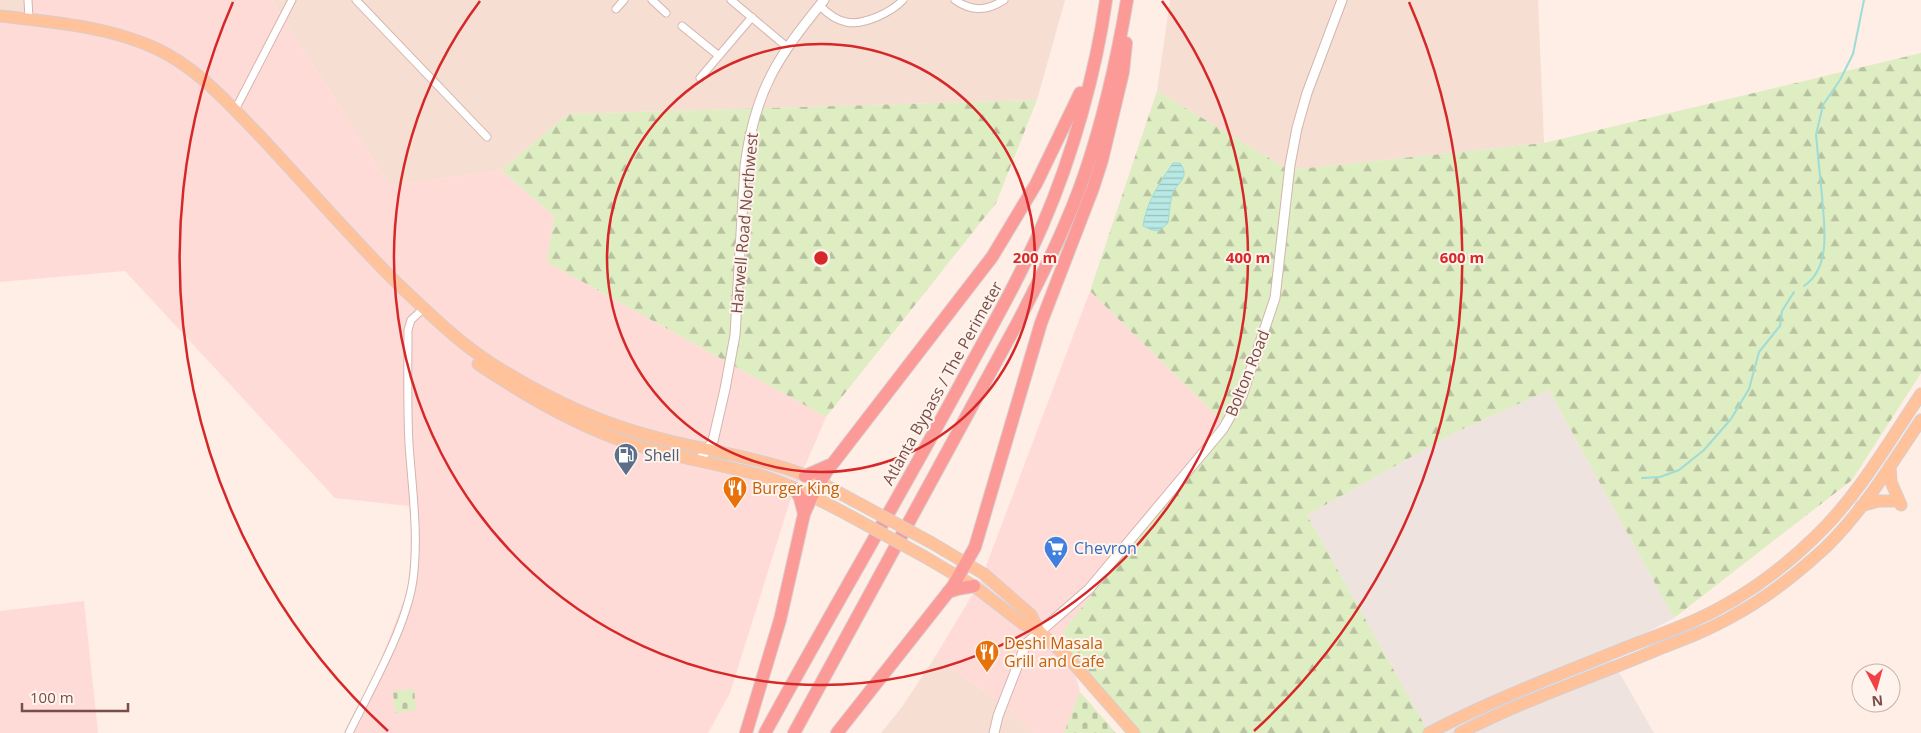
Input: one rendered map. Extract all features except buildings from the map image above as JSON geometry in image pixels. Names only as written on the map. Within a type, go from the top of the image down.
[{"type":"highway","name":"Atlanta Bypass / The Perimeter","points":[[765,733],[930,439],[1023,267],[1043,224],[1073,143],[1093,66],[1106,0]]},
{"type":"highway","points":[[836,733],[960,576],[979,534],[1041,323],[1093,188],[1110,132],[1124,72],[1128,0]]},
{"type":"highway","points":[[794,733],[1020,318],[1051,255],[1085,173],[1101,122],[1128,0]]},
{"type":"highway","points":[[746,733],[780,620],[804,514],[812,496],[833,464],[992,257],[1036,184],[1093,66]]},
{"type":"highway","points":[[805,476],[833,464]]},
{"type":"highway","points":[[795,488],[804,514]]},
{"type":"highway","points":[[948,592],[974,586]]},
{"type":"main road","points":[[0,16],[85,28],[129,38],[156,49],[182,64],[202,79],[235,110],[382,268],[446,340],[514,388],[562,415],[624,441],[760,476],[795,488],[960,576],[1023,624],[1040,631]]},
{"type":"main road","points":[[420,311],[482,358],[554,400],[632,431],[771,464],[805,476],[820,482],[967,563],[1000,587],[1031,615],[1040,631],[1071,661],[1134,733]]},
{"type":"main road","points":[[1429,733],[1464,715],[1511,695],[1691,622],[1726,604],[1759,583],[1806,545],[1840,510],[1921,394]]},
{"type":"main road","points":[[1460,733],[1499,713],[1699,633],[1735,616],[1775,590],[1834,539],[1861,506],[1921,420]]},
{"type":"main road","points":[[1861,506],[1878,501],[1897,503],[1892,487],[1890,466]]},
{"type":"street","points":[[28,0],[29,19]]},
{"type":"street","points":[[235,110],[292,0]]},
{"type":"street","points":[[356,0],[487,137]]},
{"type":"street","points":[[616,9],[624,0]]},
{"type":"street","points":[[652,0],[666,12]]},
{"type":"street","points":[[731,0],[787,47]]},
{"type":"street","points":[[822,3],[828,14],[847,22],[857,22],[886,13],[903,0]]},
{"type":"street","points":[[955,0],[960,4],[977,10],[1004,0]]},
{"type":"street","name":"Bolton Road","points":[[994,733],[998,716],[1026,644],[1089,589],[1223,429],[1242,396],[1275,298],[1290,165],[1297,128],[1307,93],[1342,0]]},
{"type":"street","name":"Harwell Road Northwest","points":[[700,461],[713,441],[718,423],[735,335],[748,138],[762,92],[772,70],[787,47],[822,3]]},
{"type":"street","points":[[700,78],[752,17]]},
{"type":"street","points":[[682,26],[718,56]]},
{"type":"street","points":[[349,733],[404,615],[413,580],[415,551],[408,413],[408,330],[410,320],[420,311]]},
{"type":"shaded area","points":[[0,0],[28,0],[30,16],[0,11]]},
{"type":"shaded area","points":[[28,0],[272,0],[390,186],[501,170],[554,216],[547,262],[826,417],[790,501],[730,693],[708,733],[348,733],[371,684],[416,570],[409,506],[335,498],[125,271],[0,282],[0,11],[29,16]]},
{"type":"shaded area","points":[[272,0],[1065,0],[1037,100],[568,114],[501,170],[390,186]]},
{"type":"shaded area","points":[[1170,0],[1538,0],[1544,143],[1289,170],[1157,91]]},
{"type":"shaded area","points":[[1090,291],[1228,427],[1064,630],[1080,692],[1064,733],[1034,733],[1007,707],[935,657],[980,582]]},
{"type":"shaded area","points":[[1549,390],[1674,618],[1608,653],[1654,733],[1429,733],[1307,515],[1456,432]]},
{"type":"shaded area","points":[[84,601],[98,733],[0,733],[0,611]]},
{"type":"shaded area","points":[[935,657],[1007,707],[1034,733],[881,733],[902,707]]},
{"type":"green space","points":[[1921,53],[1921,373],[1852,480],[1674,618],[1549,390],[1456,432],[1307,515],[1429,733],[1129,733],[1074,670],[1064,630],[1161,507],[1228,427],[1090,291],[1157,91],[1289,170],[1544,143]]},
{"type":"green space","points":[[1037,100],[996,203],[826,417],[547,262],[554,216],[501,170],[568,114]]},
{"type":"green space","points":[[414,689],[416,710],[395,713],[393,691]]},
{"type":"green space","points":[[1080,692],[1116,733],[1064,733]]},
{"type":"water","points":[[1173,163],[1180,163],[1184,176],[1172,195],[1168,223],[1159,231],[1152,230],[1143,226],[1147,209]]},
{"type":"waterway","points":[[1804,286],[1813,278],[1819,268],[1823,257],[1824,245],[1825,232],[1816,135],[1823,105],[1840,80],[1853,54],[1864,0]]},
{"type":"waterway","points":[[1642,478],[1660,477],[1679,470],[1704,450],[1731,419],[1749,389],[1759,352],[1780,326],[1782,311],[1794,292]]},
{"type":"place","name":"Shell","points":[[626,476]]},
{"type":"place","name":"Burger King","points":[[735,509]]},
{"type":"place","name":"Chevron","points":[[1056,569]]},
{"type":"place","name":"Deshi Masala Grill and Cafe","points":[[987,673]]}]
